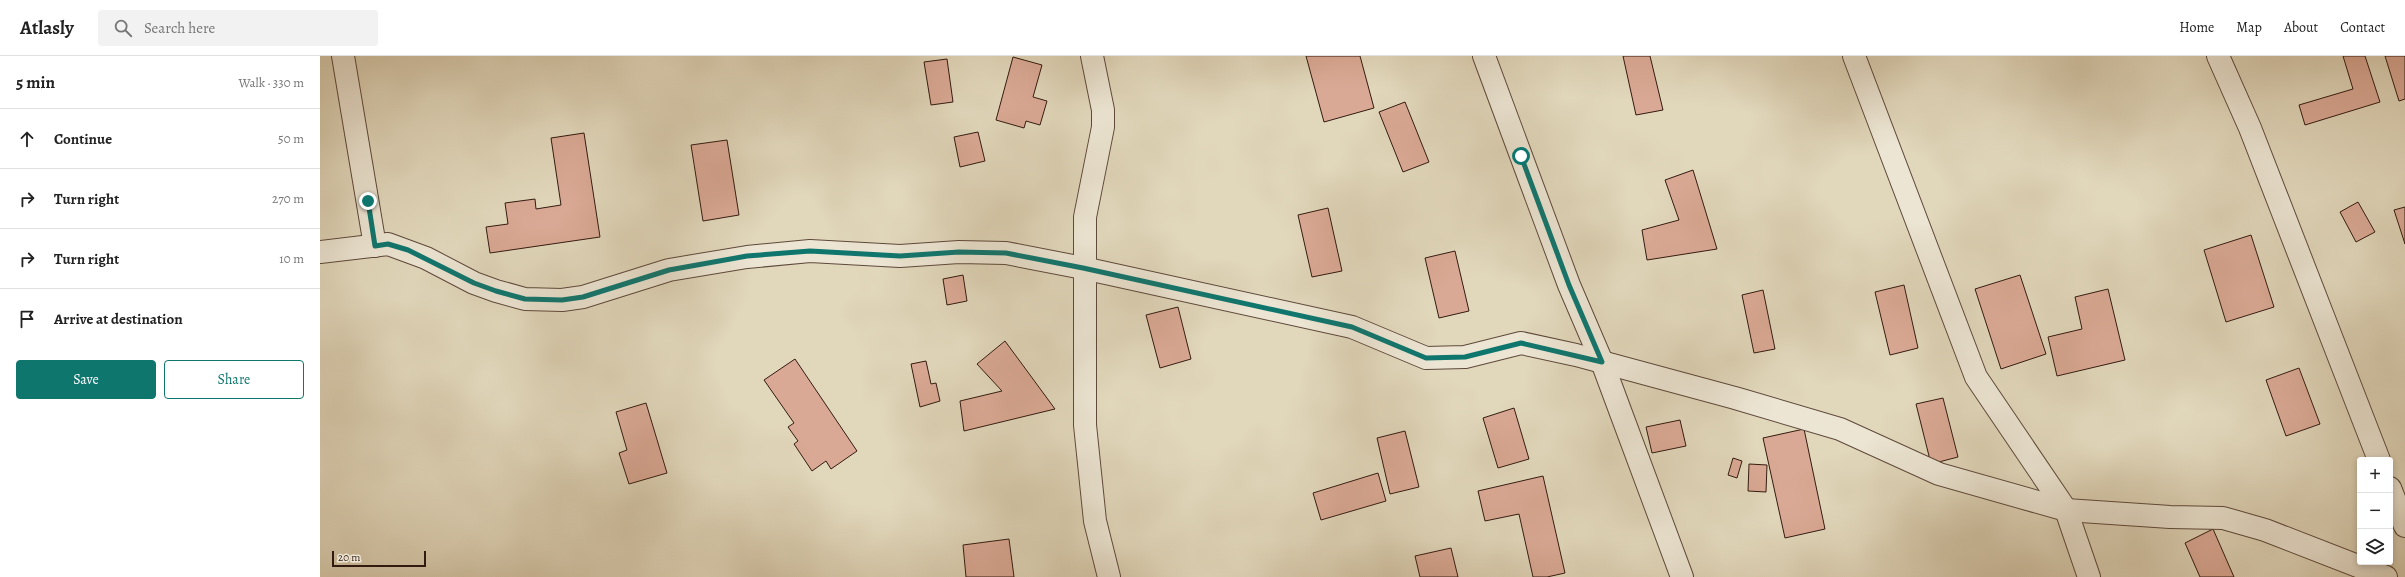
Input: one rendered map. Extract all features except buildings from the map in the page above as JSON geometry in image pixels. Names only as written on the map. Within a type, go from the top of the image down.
[{"type":"street","points":[[343,56],[375,246]]},
{"type":"street","points":[[1092,56],[1103,110],[1103,127],[1085,217],[1083,268],[1086,335],[1085,425],[1095,521],[1109,577]]},
{"type":"street","points":[[1484,56],[1569,285],[1602,362],[1682,577]]},
{"type":"street","points":[[1854,56],[1976,377],[2066,510],[2089,577]]},
{"type":"street","points":[[2218,56],[2250,128],[2378,457]]},
{"type":"street","points":[[320,252],[388,244],[408,250],[474,283],[496,291],[525,299],[555,300],[583,297],[669,270],[747,256],[810,251],[900,256],[959,252],[1006,253],[1083,268],[1352,327],[1426,358],[1465,357],[1521,343],[1602,362],[1735,398],[1840,429],[1939,474],[2066,510],[2170,517],[2223,518],[2265,530],[2386,577]]},
{"type":"street","points":[[2392,493],[2405,526]]},
{"type":"route","points":[[368,201],[375,246],[388,244],[408,250],[474,283],[525,299],[562,300],[583,297],[669,270],[747,256],[810,251],[900,256],[959,252],[1006,253],[1083,268],[1352,327],[1426,358],[1441,359],[1465,357],[1521,343],[1602,362],[1569,285],[1521,156]]}]
